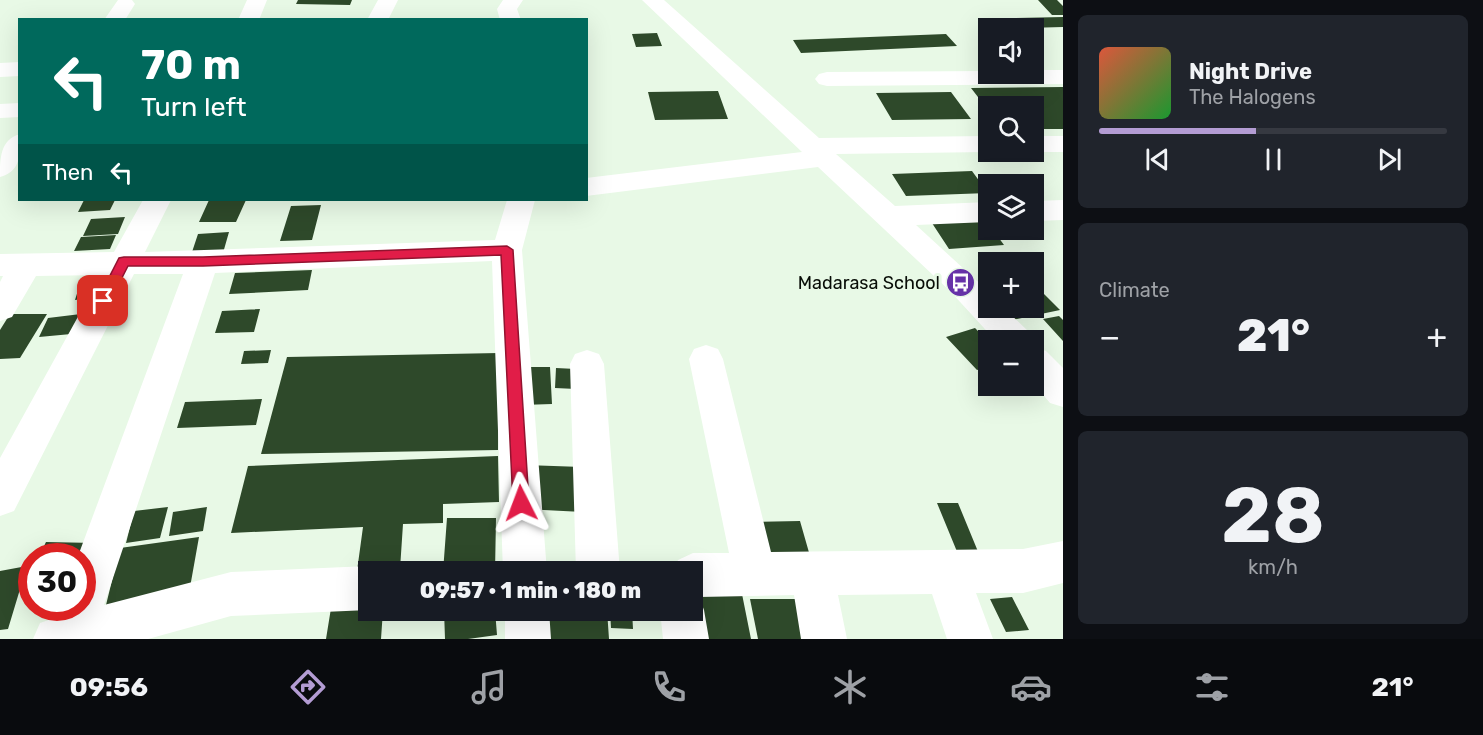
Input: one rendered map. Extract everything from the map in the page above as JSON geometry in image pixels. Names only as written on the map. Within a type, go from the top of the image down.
[{"type":"street","points":[[249,18],[257,0]]},
{"type":"street","points":[[378,18],[388,0]]},
{"type":"street","points":[[510,18],[507,9],[513,0]]},
{"type":"street","points":[[652,0],[961,283],[1006,330]]},
{"type":"street","points":[[0,70],[18,69]]},
{"type":"street","points":[[826,79],[1063,77]]},
{"type":"street","points":[[0,111],[18,110]]},
{"type":"street","points":[[588,187],[817,152],[978,144]]},
{"type":"street","points":[[1044,144],[1063,144]]},
{"type":"street","points":[[0,168],[18,145]]},
{"type":"street","points":[[0,497],[156,201]]},
{"type":"street","points":[[521,201],[507,250],[524,561]]},
{"type":"street","points":[[1044,211],[1063,210]]},
{"type":"street","points":[[887,216],[978,212]]},
{"type":"street","points":[[0,308],[14,265],[203,262],[507,250]]},
{"type":"street","points":[[73,626],[203,262]]},
{"type":"street","points":[[706,359],[755,576]]},
{"type":"street","points":[[587,364],[597,561]]},
{"type":"street","points":[[1044,372],[1063,392]]},
{"type":"street","points":[[703,575],[1023,571],[1063,562]]},
{"type":"street","points":[[947,573],[970,639]]},
{"type":"street","points":[[812,575],[824,639]]},
{"type":"street","points":[[73,626],[231,594],[358,588]]},
{"type":"street","points":[[527,621],[528,639]]},
{"type":"street","points":[[684,621],[686,639]]},
{"type":"building","points":[[298,0],[352,0],[350,5],[296,4]]},
{"type":"building","points":[[1038,0],[1057,0],[1063,6],[1063,15],[1052,15]]},
{"type":"building","points":[[1063,17],[1063,27],[1044,28],[1044,18],[1016,18]]},
{"type":"building","points":[[657,33],[662,46],[636,47],[632,34]]},
{"type":"building","points":[[946,34],[957,46],[801,53],[793,40]]},
{"type":"building","points":[[1063,87],[1063,129],[1044,129],[1044,96],[978,97],[971,88]]},
{"type":"building","points":[[718,91],[728,119],[655,120],[648,92]]},
{"type":"building","points":[[951,92],[971,119],[892,120],[876,93]]},
{"type":"building","points":[[972,171],[978,179],[978,193],[906,196],[892,174]]},
{"type":"building","points":[[84,201],[114,201],[110,210],[78,212]]},
{"type":"building","points":[[209,201],[246,201],[236,222],[199,222]]},
{"type":"building","points":[[321,205],[312,240],[280,241],[291,206]]},
{"type":"building","points":[[125,217],[118,234],[83,236],[91,219]]},
{"type":"building","points":[[978,217],[978,240],[1000,240],[1004,245],[949,249],[930,220]]},
{"type":"building","points":[[229,232],[223,253],[191,255],[198,234]]},
{"type":"building","points":[[116,235],[110,249],[74,251],[81,237]]},
{"type":"building","points":[[312,270],[308,290],[229,294],[235,273]]},
{"type":"building","points":[[107,277],[102,296],[75,300],[81,281]]},
{"type":"building","points":[[1044,294],[1060,310],[1044,313]]},
{"type":"building","points":[[260,309],[254,332],[215,333],[222,311]]},
{"type":"building","points":[[89,313],[82,333],[39,337],[48,318]]},
{"type":"building","points":[[10,314],[47,314],[20,358],[0,359],[0,330]]},
{"type":"building","points":[[1059,316],[1063,320],[1063,341],[1043,319]]},
{"type":"building","points":[[975,328],[978,331],[978,370],[977,370],[946,337]]},
{"type":"building","points":[[271,350],[268,363],[241,364],[244,351]]},
{"type":"building","points":[[499,353],[498,450],[261,454],[287,357]]},
{"type":"building","points":[[522,367],[550,367],[552,404],[522,405]]},
{"type":"building","points":[[556,368],[576,369],[576,389],[555,388]]},
{"type":"building","points":[[262,399],[256,425],[177,428],[185,402]]},
{"type":"building","points":[[498,456],[499,502],[443,504],[443,523],[403,524],[401,561],[358,561],[363,527],[231,533],[248,466]]},
{"type":"building","points":[[525,465],[582,467],[583,512],[524,509]]},
{"type":"building","points":[[937,503],[958,503],[979,554],[958,554]]},
{"type":"building","points":[[168,507],[160,538],[126,543],[134,511]]},
{"type":"building","points":[[207,507],[203,531],[169,536],[173,512]]},
{"type":"building","points":[[447,518],[496,518],[495,561],[444,561]]},
{"type":"building","points":[[800,521],[810,556],[762,557],[754,522]]},
{"type":"building","points":[[199,537],[189,593],[106,605],[120,548]]},
{"type":"building","points":[[46,542],[95,543],[46,543]]},
{"type":"building","points":[[18,568],[18,596],[8,629],[0,630],[0,571]]},
{"type":"building","points":[[703,594],[742,594],[751,639],[706,639]]},
{"type":"building","points":[[1012,597],[1029,630],[1006,632],[990,599]]},
{"type":"building","points":[[750,599],[799,599],[808,639],[758,639]]},
{"type":"building","points":[[358,600],[358,621],[382,621],[381,639],[326,639],[332,602]]},
{"type":"building","points":[[444,621],[496,621],[497,635],[445,639]]},
{"type":"building","points":[[543,621],[608,621],[609,639],[544,639]]},
{"type":"building","points":[[611,621],[633,621],[633,629],[611,628]]},
{"type":"place","name":"Madarasa School","points":[[961,283]]},
{"type":"route","points":[[103,301],[124,262],[203,262],[507,250],[521,503]]}]
